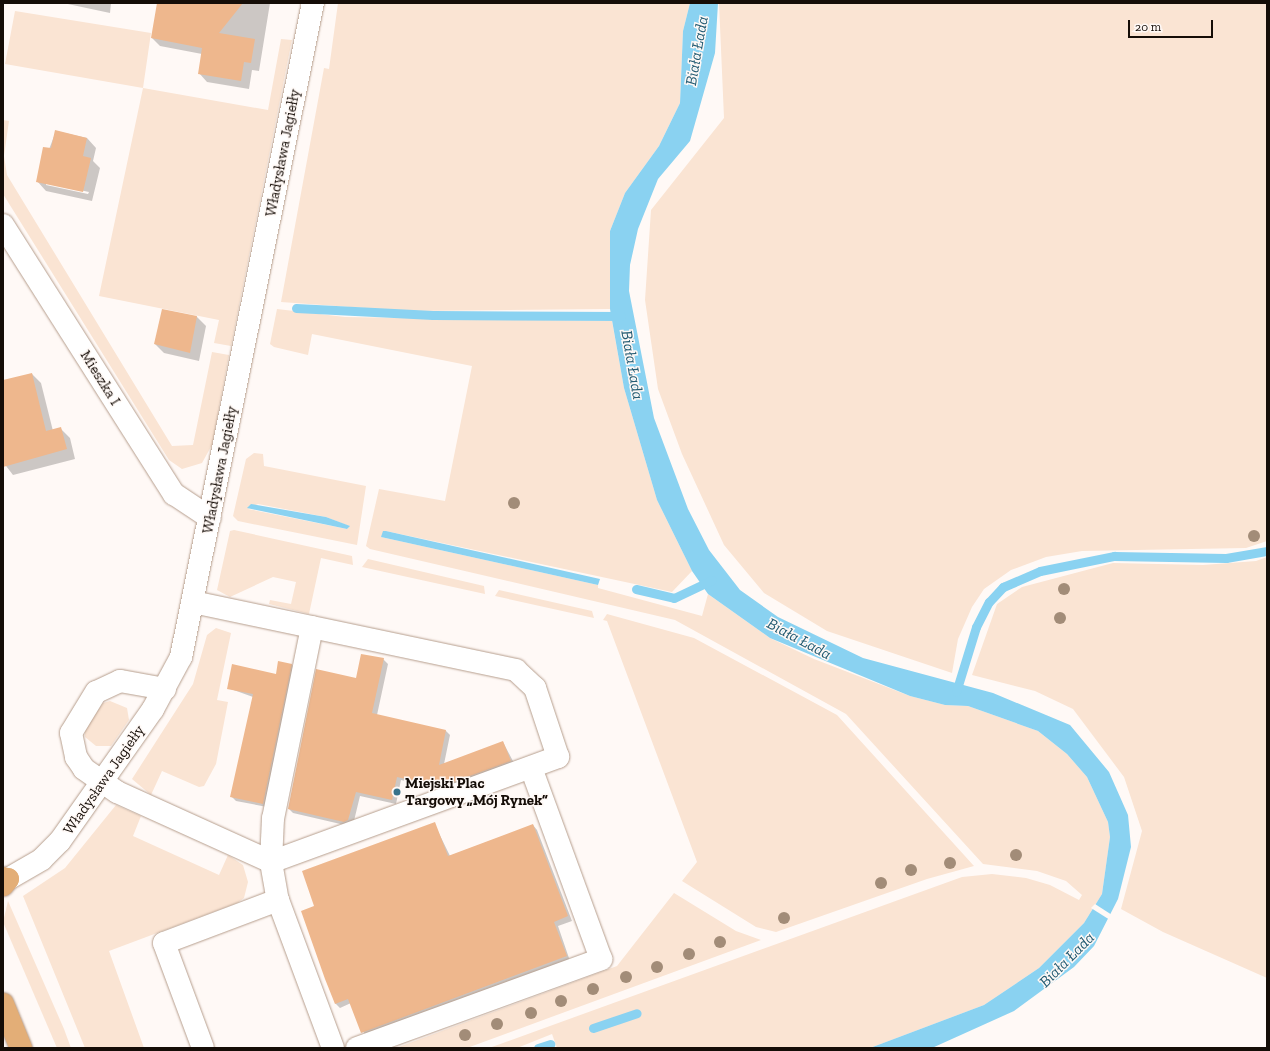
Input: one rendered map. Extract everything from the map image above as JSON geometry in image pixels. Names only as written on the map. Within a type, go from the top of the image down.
[{"type":"main road","points":[[3,1004],[21,1048]]},
{"type":"street","name":"Władysława Jagiełły","points":[[5,881],[51,851],[102,784],[165,688],[181,657],[194,602],[314,3]]},
{"type":"street","name":"Mieszka I","points":[[3,225],[167,483],[187,505],[210,518]]},
{"type":"street","points":[[165,688],[135,681],[107,685],[96,692],[75,722],[71,745],[76,757],[102,784],[271,862],[558,757],[535,688],[516,670],[194,602]]},
{"type":"street","points":[[312,627],[272,818],[271,862],[278,900],[333,1048]]},
{"type":"street","points":[[358,1048],[601,959],[531,768]]},
{"type":"street","points":[[203,1048],[164,943],[278,900]]},
{"type":"shaded area","points":[[338,3],[690,3],[683,31],[680,103],[659,146],[625,193],[610,231],[610,309],[407,311],[281,302],[324,68],[329,69]]},
{"type":"shaded area","points":[[719,3],[1267,3],[1267,541],[1246,548],[1082,551],[1046,557],[1011,570],[984,589],[972,607],[958,639],[952,673],[827,631],[764,593],[724,545],[682,454],[658,389],[645,300],[651,210],[724,118]]},
{"type":"shaded area","points":[[15,11],[151,33],[143,88],[5,64]]},
{"type":"shaded area","points":[[281,39],[292,40],[231,346],[214,343],[219,320],[99,296],[143,88],[268,110]]},
{"type":"shaded area","points":[[3,120],[9,121],[4,156],[7,175],[172,446],[193,445],[212,352],[229,355],[212,445],[202,463],[182,469],[169,460],[3,194]]},
{"type":"shaded area","points":[[277,309],[345,317],[612,321],[624,388],[657,500],[692,571],[672,592],[386,531],[381,537],[598,585],[598,588],[702,616],[708,594],[770,638],[814,659],[910,696],[945,705],[968,706],[1038,731],[1067,754],[1087,777],[1108,822],[1110,837],[1102,894],[1084,923],[1039,968],[984,1005],[870,1048],[557,1048],[552,1034],[517,1048],[489,1048],[962,877],[992,874],[1026,878],[1050,885],[1079,900],[1082,895],[1066,881],[1037,871],[983,864],[846,714],[675,620],[370,549],[366,546],[379,489],[445,501],[472,366],[312,334],[308,355],[274,347],[270,344]]},
{"type":"shaded area","points":[[254,453],[263,454],[264,466],[366,486],[357,545],[238,521],[233,516],[246,459]],"holes":[[[258,504],[326,517],[349,526],[347,529],[248,509]]]},
{"type":"shaded area","points":[[234,530],[352,556],[353,565],[321,558],[309,614],[269,604],[270,600],[291,604],[296,582],[273,577],[230,597],[217,590],[230,531]]},
{"type":"shaded area","points":[[1267,557],[1267,978],[1163,932],[1121,909],[1142,831],[1124,777],[1073,709],[1035,691],[972,675],[997,604],[1022,587],[1113,563],[1203,565],[1256,561]]},
{"type":"shaded area","points":[[368,559],[484,586],[485,594],[362,567]]},
{"type":"shaded area","points":[[499,590],[592,611],[594,618],[495,596]]},
{"type":"shaded area","points":[[607,614],[694,638],[837,715],[974,866],[927,879],[776,932],[756,927],[682,881],[697,862],[607,621],[603,620]]},
{"type":"shaded area","points":[[216,628],[231,633],[217,700],[228,702],[216,764],[204,786],[199,787],[162,771],[151,795],[132,779],[193,684],[207,635]]},
{"type":"shaded area","points":[[110,701],[127,708],[129,720],[111,746],[96,746],[85,737],[85,729],[103,703]]},
{"type":"shaded area","points":[[116,805],[141,816],[133,836],[219,875],[228,855],[243,865],[248,882],[244,898],[237,903],[109,951],[144,1048],[85,1048],[23,896],[65,868]]},
{"type":"shaded area","points":[[674,893],[736,931],[761,940],[467,1048],[396,1048],[617,966]]},
{"type":"shaded area","points":[[8,901],[71,1048],[57,1048],[3,922]]},
{"type":"water","name":"Biała Łada","points":[[690,3],[718,3],[715,53],[690,141],[658,179],[638,229],[630,265],[629,291],[654,418],[688,509],[709,550],[740,590],[778,617],[863,658],[993,693],[1070,725],[1109,772],[1128,815],[1131,847],[1118,899],[1094,946],[1074,967],[1014,1011],[932,1048],[870,1048],[984,1005],[1039,968],[1084,923],[1102,894],[1110,837],[1108,822],[1087,777],[1067,754],[1038,731],[968,706],[945,705],[910,696],[770,638],[708,594],[692,571],[657,500],[624,388],[610,309],[610,231],[625,193],[659,146],[680,103],[683,31]]},
{"type":"water","points":[[251,504],[326,517],[350,526],[347,529],[247,508]]},
{"type":"water","points":[[383,531],[600,579],[598,585],[381,537]]},
{"type":"pier","points":[[1095,904],[1112,915],[1110,920],[1091,908]]},
{"type":"building","points":[[157,3],[243,3],[219,33],[255,39],[251,63],[244,62],[241,81],[198,74],[202,48],[151,38]]},
{"type":"building","points":[[55,130],[87,138],[83,156],[91,158],[83,192],[36,182],[43,147],[51,148]]},
{"type":"building","points":[[162,309],[197,316],[190,353],[154,344]]},
{"type":"building","points":[[32,373],[46,431],[61,427],[67,449],[3,467],[3,380]]},
{"type":"building","points":[[361,654],[384,658],[372,713],[446,730],[439,765],[503,741],[511,761],[440,787],[397,777],[392,800],[356,792],[348,820],[344,822],[288,809],[316,669],[356,678]]},
{"type":"building","points":[[278,661],[292,664],[263,804],[230,797],[253,694],[227,689],[232,664],[276,674]]},
{"type":"building","points":[[435,822],[448,856],[533,824],[568,916],[554,922],[567,956],[361,1033],[348,999],[335,1004],[325,979],[301,911],[314,906],[302,871]]},
{"type":"waterway","points":[[296,308],[433,315],[621,316]]},
{"type":"waterway","points":[[956,692],[976,627],[989,602],[1003,587],[1040,571],[1114,556],[1226,558],[1267,551]]},
{"type":"waterway","points":[[636,589],[674,598],[712,580]]},
{"type":"waterway","points":[[593,1028],[637,1013]]},
{"type":"waterway","points":[[538,1048],[550,1044]]},
{"type":"place","name":"Miejski Plac Targowy „Mój Rynek”","points":[[397,792]]}]
